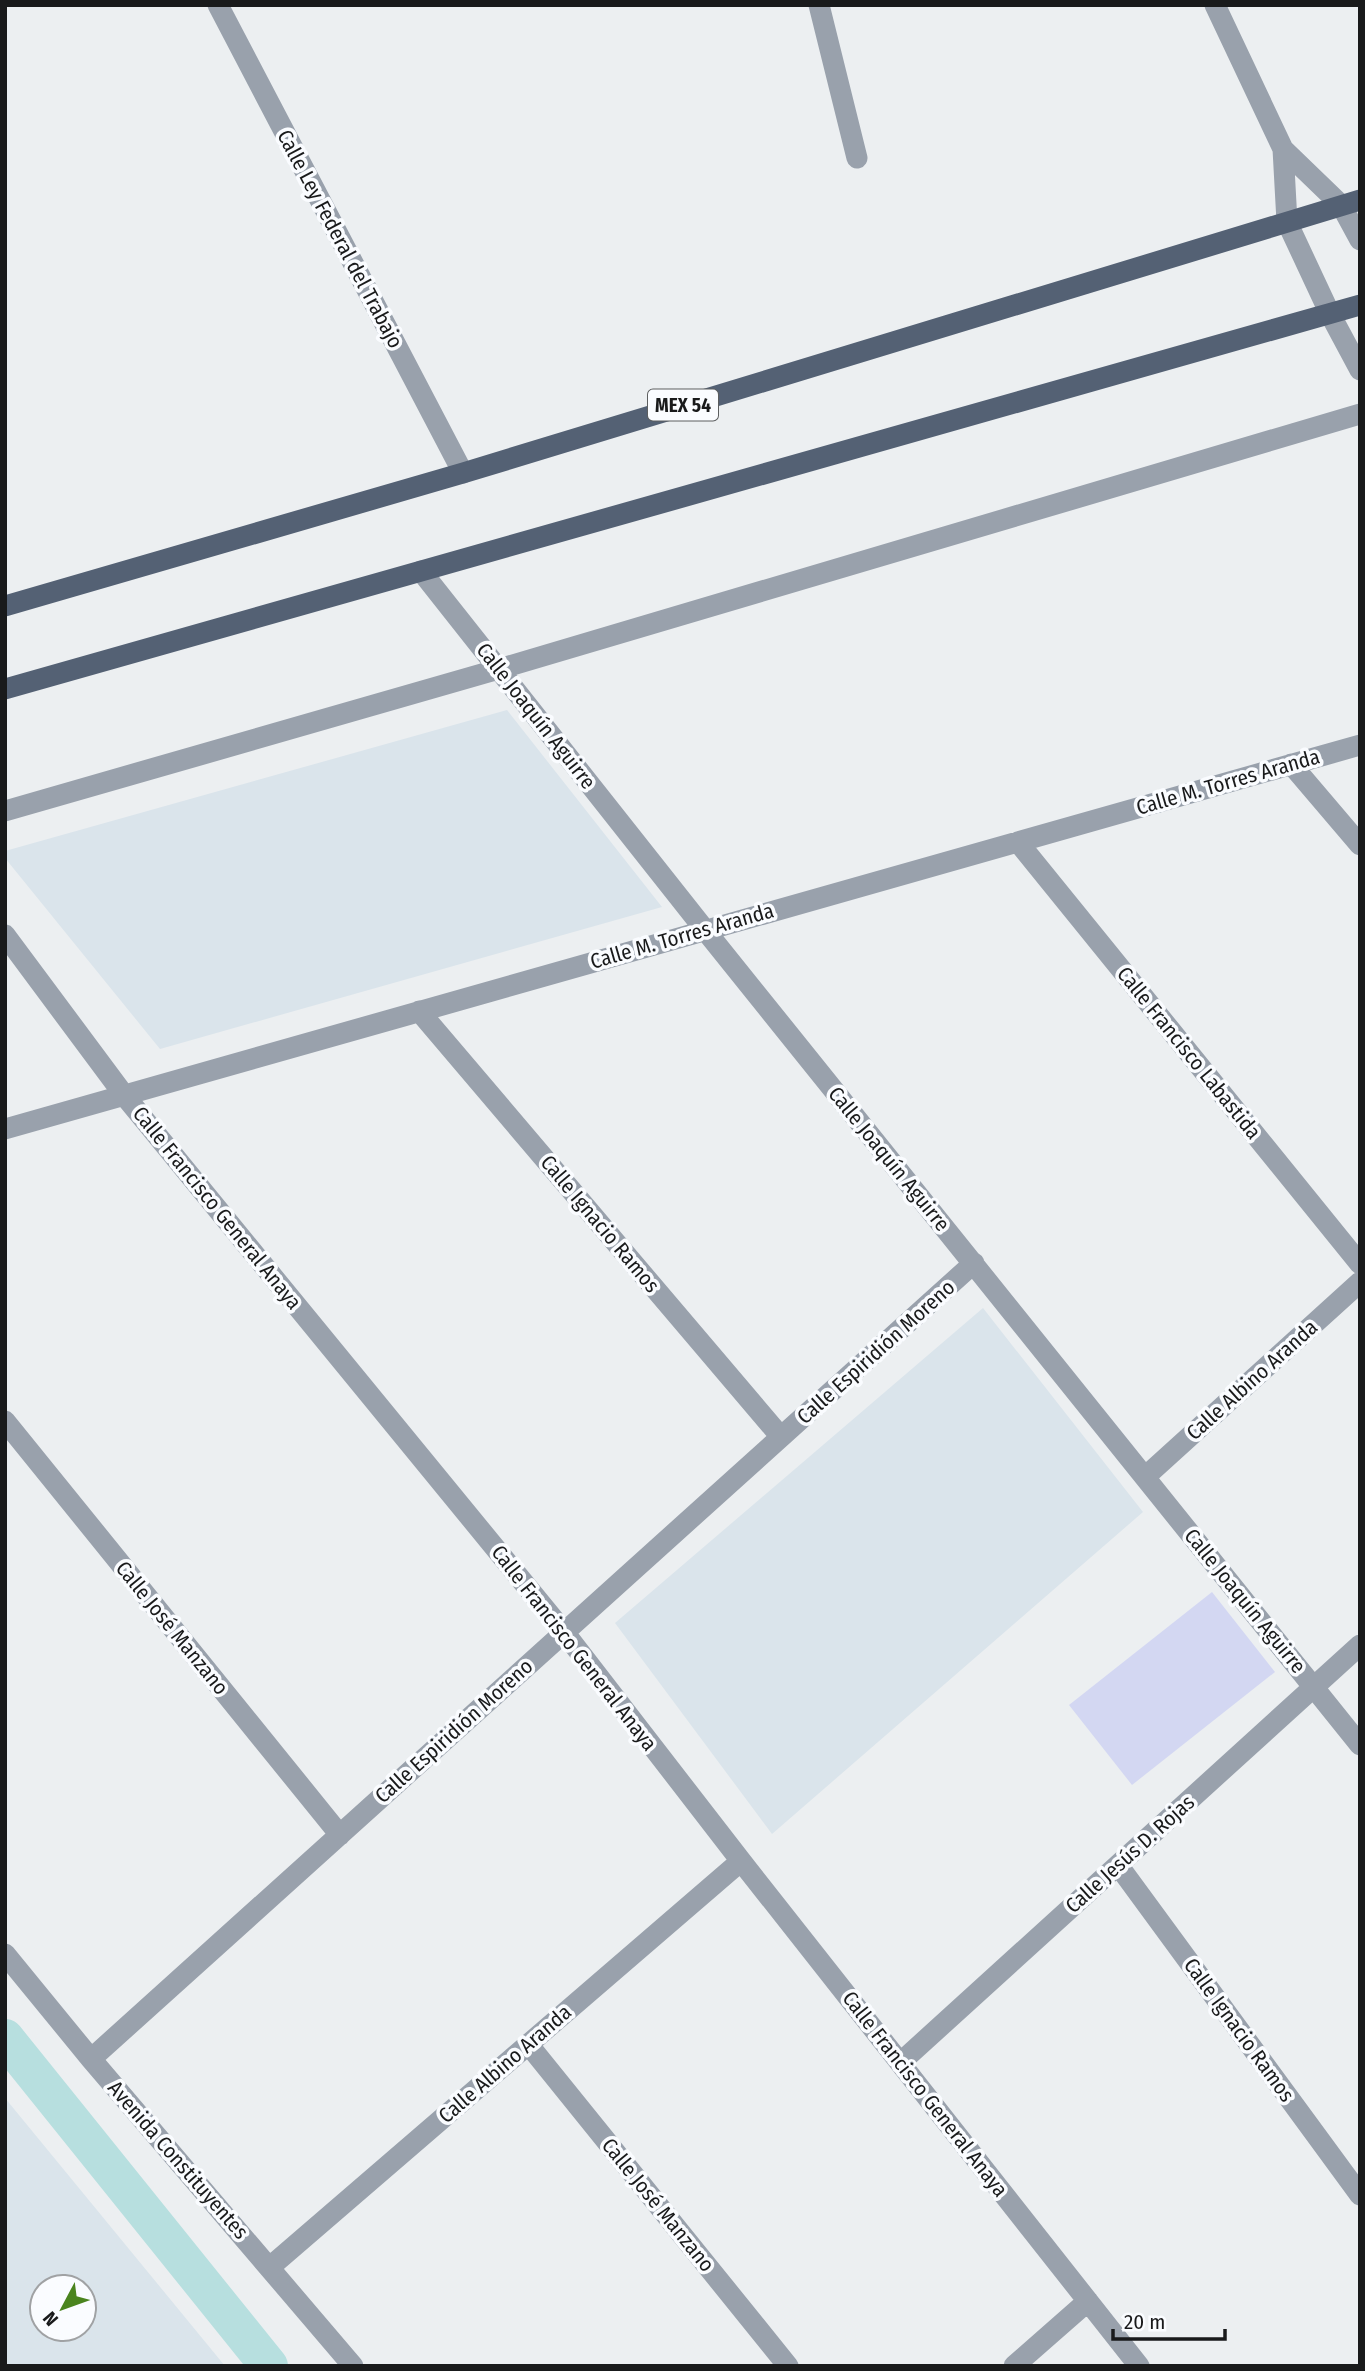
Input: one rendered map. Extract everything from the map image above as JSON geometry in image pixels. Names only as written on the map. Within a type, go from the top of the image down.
[{"type":"main road","name":"MEX 54","points":[[5,606],[463,472],[1350,203]]},
{"type":"main road","points":[[5,690],[1360,305]]},
{"type":"street","name":"Calle Ley Federal del Trabajo","points":[[218,5],[463,472]]},
{"type":"street","points":[[819,5],[858,158]]},
{"type":"street","points":[[1215,5],[1283,149],[1287,222],[1329,314],[1360,370]]},
{"type":"street","points":[[1283,149],[1350,203],[1360,240]]},
{"type":"street","points":[[5,811],[1360,414]]},
{"type":"street","name":"Calle Joaquín Aguirre","points":[[421,571],[705,930],[1360,1745]]},
{"type":"street","name":"Calle M. Torres Aranda","points":[[5,1129],[1360,744]]},
{"type":"street","points":[[1291,764],[1360,845]]},
{"type":"street","name":"Calle Francisco Labastida","points":[[1018,842],[1360,1264]]},
{"type":"street","name":"Calle Francisco General Anaya","points":[[5,935],[124,1095],[564,1632],[1139,2366]]},
{"type":"street","name":"Calle Ignacio Ramos","points":[[419,1012],[781,1437]]},
{"type":"street","name":"Calle Espiridión Moreno","points":[[91,2059],[974,1263]]},
{"type":"street","name":"Calle Albino Aranda","points":[[1145,1477],[1360,1282]]},
{"type":"street","name":"Calle José Manzano","points":[[5,1421],[340,1835]]},
{"type":"street","name":"Calle Jesús D. Rojas","points":[[900,2063],[1360,1645]]},
{"type":"street","name":"Calle Albino Aranda","points":[[270,2267],[741,1861]]},
{"type":"street","name":"Calle Ignacio Ramos","points":[[1118,1865],[1360,2195]]},
{"type":"street","name":"Avenida Constituyentes","points":[[5,1954],[353,2366]]},
{"type":"street","name":"Calle José Manzano","points":[[528,2044],[788,2366]]},
{"type":"street","points":[[1014,2366],[1088,2301]]},
{"type":"shaded area","points":[[507,710],[662,907],[160,1049],[5,858],[5,851]]},
{"type":"shaded area","points":[[983,1308],[1143,1512],[772,1834],[615,1623]]},
{"type":"shaded area","points":[[1212,1592],[1275,1672],[1132,1785],[1069,1705]]},
{"type":"shaded area","points":[[5,2098],[225,2366],[5,2366]]},
{"type":"waterway","points":[[5,2038],[269,2366]]}]
